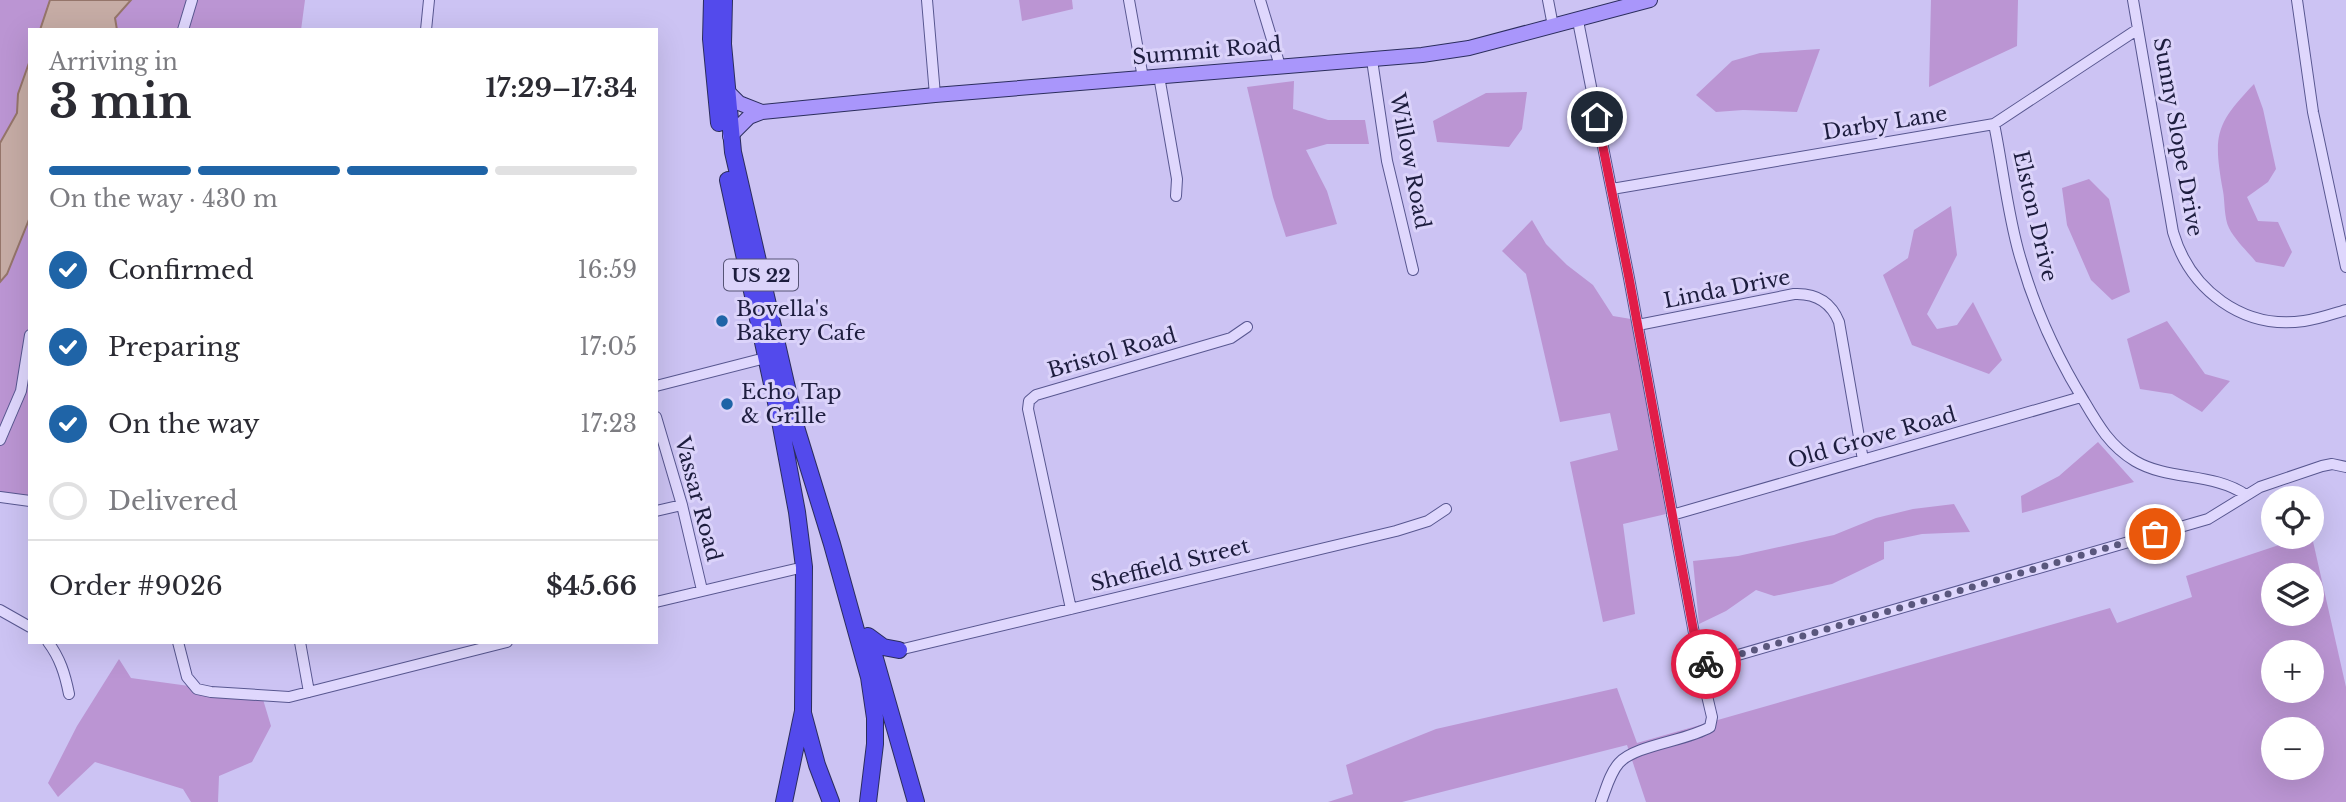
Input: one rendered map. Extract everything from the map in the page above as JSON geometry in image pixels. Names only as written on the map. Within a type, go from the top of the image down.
[{"type":"highway","name":"US 22","points":[[712,0],[710,38],[722,151],[797,512],[804,567],[803,711],[785,802]]},
{"type":"highway","name":"US 22","points":[[724,0],[723,44],[730,136],[796,427],[869,677],[875,744],[868,802]]},
{"type":"highway","points":[[832,544],[868,636],[916,802]]},
{"type":"highway","points":[[868,636],[883,647],[899,650]]},
{"type":"highway","points":[[881,677],[885,663],[899,650]]},
{"type":"highway","points":[[803,711],[817,765],[831,802]]},
{"type":"main road","name":"Summit Road","points":[[730,136],[749,117],[762,112],[935,94],[1372,60],[1469,48],[1650,0]]},
{"type":"main road","points":[[727,91],[739,103],[762,112]]},
{"type":"street","points":[[184,28],[192,0]]},
{"type":"street","points":[[426,28],[429,0]]},
{"type":"street","points":[[927,0],[935,94]]},
{"type":"street","points":[[1129,0],[1143,78]]},
{"type":"street","points":[[1260,0],[1280,66]]},
{"type":"street","points":[[1548,0],[1553,26]]},
{"type":"street","name":"Sunny Slope Drive","points":[[2133,0],[2173,233],[2181,256],[2194,277],[2211,295],[2232,309],[2267,321],[2304,321],[2346,310]]},
{"type":"street","points":[[2297,0],[2314,112],[2346,267]]},
{"type":"street","points":[[1578,21],[1638,325],[1700,666],[1712,717],[1710,727],[1698,734],[1634,753],[1621,760],[1601,802]]},
{"type":"street","name":"Darby Lane","points":[[1612,189],[1994,124],[2138,29]]},
{"type":"street","name":"Willow Road","points":[[1372,60],[1387,161],[1413,270]]},
{"type":"street","points":[[1159,76],[1177,179],[1176,196]]},
{"type":"street","name":"Elston Drive","points":[[1994,124],[2020,259],[2041,318],[2068,376],[2109,441],[2137,462],[2157,469],[2224,482],[2246,495]]},
{"type":"street","name":"Linda Drive","points":[[1638,325],[1794,294],[1818,298],[1831,308],[1839,322],[1863,460]]},
{"type":"street","name":"Bristol Road","points":[[1071,609],[1028,408],[1029,401],[1036,395],[1231,338],[1247,327]]},
{"type":"street","points":[[0,440],[21,391],[28,347]]},
{"type":"street","points":[[658,385],[765,358]]},
{"type":"street","name":"Old Grove Road","points":[[1672,515],[2081,397]]},
{"type":"street","name":"Vassar Road","points":[[658,425],[682,505],[702,590]]},
{"type":"street","points":[[1700,666],[2208,519],[2260,487],[2322,466],[2332,464],[2346,467]]},
{"type":"street","points":[[0,497],[28,501]]},
{"type":"street","points":[[658,511],[682,505]]},
{"type":"street","name":"Sheffield Street","points":[[899,650],[1396,531],[1428,521],[1446,509]]},
{"type":"street","points":[[658,601],[804,567]]},
{"type":"street","points":[[0,610],[28,626]]},
{"type":"street","points":[[49,644],[65,673],[69,694]]},
{"type":"street","points":[[179,644],[187,677],[198,689],[289,697],[499,644]]},
{"type":"street","points":[[300,644],[309,692]]},
{"type":"shaded area","points":[[0,0],[305,0],[301,28],[28,28],[28,501],[0,497]]},
{"type":"shaded area","points":[[50,0],[131,0],[115,18],[117,28],[41,28]]},
{"type":"shaded area","points":[[1019,0],[1072,0],[1073,9],[1022,21]]},
{"type":"shaded area","points":[[1931,0],[2018,0],[2017,46],[1929,87]]},
{"type":"shaded area","points":[[1820,49],[1797,112],[1716,112],[1696,95],[1732,61],[1760,53]]},
{"type":"shaded area","points":[[28,66],[28,222],[7,274],[0,282],[0,143],[17,113],[18,94]]},
{"type":"shaded area","points":[[1294,81],[1293,109],[1328,120],[1365,120],[1369,144],[1327,144],[1306,150],[1327,191],[1337,224],[1286,237],[1273,197],[1247,87]]},
{"type":"shaded area","points":[[2254,84],[2263,109],[2276,169],[2268,182],[2247,197],[2258,221],[2278,222],[2292,252],[2284,267],[2256,262],[2232,232],[2225,215],[2218,156],[2220,132],[2231,110]]},
{"type":"shaded area","points":[[1527,92],[1522,129],[1509,147],[1437,142],[1433,121],[1486,93]]},
{"type":"shaded area","points":[[2089,179],[2109,199],[2130,292],[2112,300],[2091,280],[2067,225],[2062,188]]},
{"type":"shaded area","points":[[1951,206],[1957,255],[1927,314],[1937,329],[1957,325],[1973,302],[2002,360],[1989,374],[1912,345],[1883,275],[1908,258],[1914,230]]},
{"type":"shaded area","points":[[1532,220],[1546,244],[1593,285],[1613,316],[1631,319],[1666,514],[1623,524],[1635,614],[1603,622],[1570,462],[1618,450],[1610,413],[1560,422],[1526,274],[1502,251]]},
{"type":"shaded area","points":[[2167,321],[2205,374],[2230,381],[2202,412],[2172,394],[2140,389],[2127,339]]},
{"type":"shaded area","points":[[2098,442],[2134,482],[2022,513],[2021,496],[2059,476]]},
{"type":"shaded area","points":[[1954,504],[1970,532],[1922,534],[1884,542],[1884,559],[1832,584],[1774,596],[1756,590],[1726,611],[1699,624],[1693,561],[1738,556],[1834,535],[1876,518],[1913,509]]},
{"type":"shaded area","points":[[2267,549],[2315,549],[2318,563],[2261,563],[2261,626],[2324,626],[2324,590],[2346,687],[2346,802],[1646,802],[1627,745],[1402,802],[1328,802],[1353,794],[1346,765],[1436,729],[1617,688],[1637,743],[2110,608],[2117,623],[2192,597],[2186,576]]},
{"type":"shaded area","points":[[119,659],[131,678],[262,696],[271,726],[252,762],[219,776],[218,802],[191,802],[183,789],[95,762],[58,797],[48,783],[77,726]]},
{"type":"way so far","points":[[1706,664],[2155,534]]},
{"type":"place","name":"Bovella's Bakery Cafe","points":[[722,321]]},
{"type":"place","name":"Echo Tap & Grille","points":[[727,404]]},
{"type":"route","points":[[1597,117],[1700,666],[1706,664]]}]
